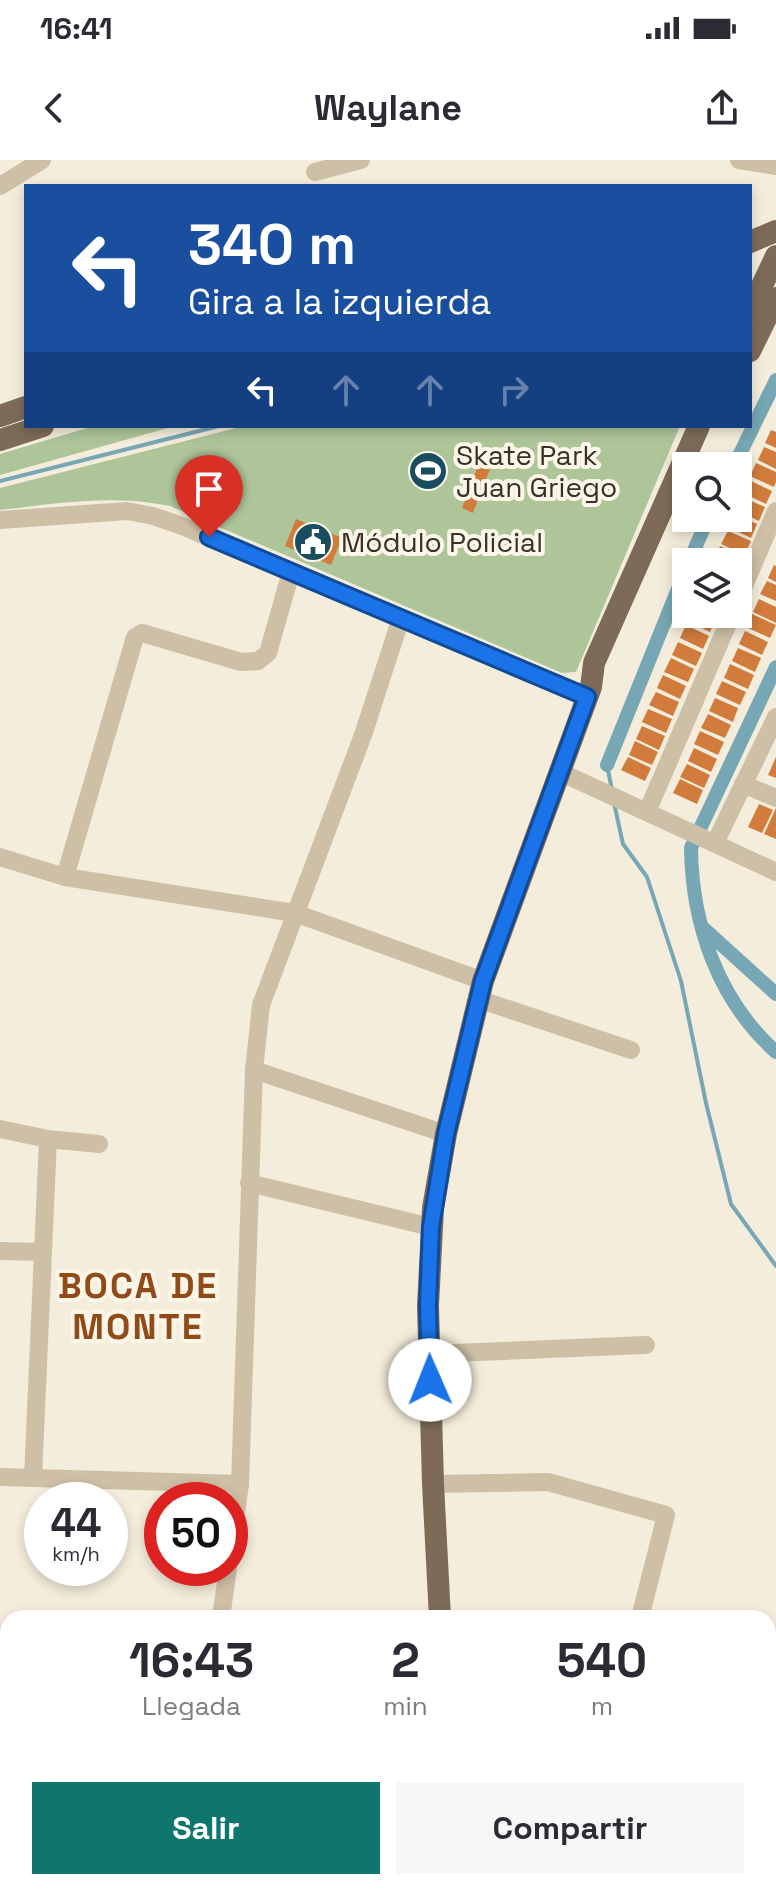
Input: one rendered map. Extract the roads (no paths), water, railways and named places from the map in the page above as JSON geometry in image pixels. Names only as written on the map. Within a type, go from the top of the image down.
[{"type":"main road","points":[[752,241],[776,231]]},
{"type":"main road","points":[[752,255],[771,262],[752,306]]},
{"type":"main road","points":[[752,347],[776,298]]},
{"type":"main road","points":[[0,416],[24,408]]},
{"type":"main road","points":[[0,440],[37,428]]},
{"type":"main road","points":[[440,1610],[428,1306],[431,1227],[446,1134],[480,990],[570,777],[594,663],[698,428]]},
{"type":"main road","points":[[702,452],[713,428]]},
{"type":"main road","points":[[589,692],[607,667],[672,521]]},
{"type":"street","points":[[0,186],[42,160]]},
{"type":"street","points":[[314,173],[361,160]]},
{"type":"street","points":[[739,160],[776,166]]},
{"type":"street","points":[[0,520],[127,511],[153,516],[589,692]]},
{"type":"street","points":[[752,567],[776,511]]},
{"type":"street","points":[[65,877],[135,637],[142,633],[241,662],[258,661],[268,653],[291,572]]},
{"type":"street","points":[[240,1482],[249,1183],[254,1070],[261,1005],[363,735],[401,618]]},
{"type":"street","points":[[647,812],[726,628]]},
{"type":"street","points":[[714,842],[776,717]]},
{"type":"street","points":[[570,777],[776,872]]},
{"type":"street","points":[[743,784],[776,798]]},
{"type":"street","points":[[0,857],[65,877],[295,913],[631,1050]]},
{"type":"street","points":[[254,1070],[446,1134]]},
{"type":"street","points":[[0,1129],[48,1139],[99,1144]]},
{"type":"street","points":[[33,1478],[48,1139]]},
{"type":"street","points":[[249,1183],[431,1227]]},
{"type":"street","points":[[0,1251],[43,1252]]},
{"type":"street","points":[[430,1354],[646,1345]]},
{"type":"street","points":[[0,1477],[171,1482]]},
{"type":"street","points":[[433,1484],[548,1482],[666,1515],[642,1610]]},
{"type":"street","points":[[222,1610],[225,1586]]},
{"type":"waterway","points":[[741,452],[776,380]]},
{"type":"waterway","points":[[0,481],[211,428]]},
{"type":"waterway","points":[[695,548],[702,532]]},
{"type":"waterway","points":[[607,765],[672,604]]},
{"type":"waterway","points":[[776,667],[691,848],[697,905],[712,959],[738,1009],[776,1052]]},
{"type":"waterway","points":[[607,765],[612,790]]},
{"type":"waterway","points":[[614,803],[623,844],[647,877],[681,981],[731,1204],[776,1266]]},
{"type":"waterway","points":[[702,927],[776,994]]},
{"type":"place","name":"Skate Park Juan Griego","points":[[428,471]]},
{"type":"place","name":"Módulo Policial","points":[[313,542]]},
{"type":"district","name":"BOCA DE MONTE","points":[[138,1306]]}]
